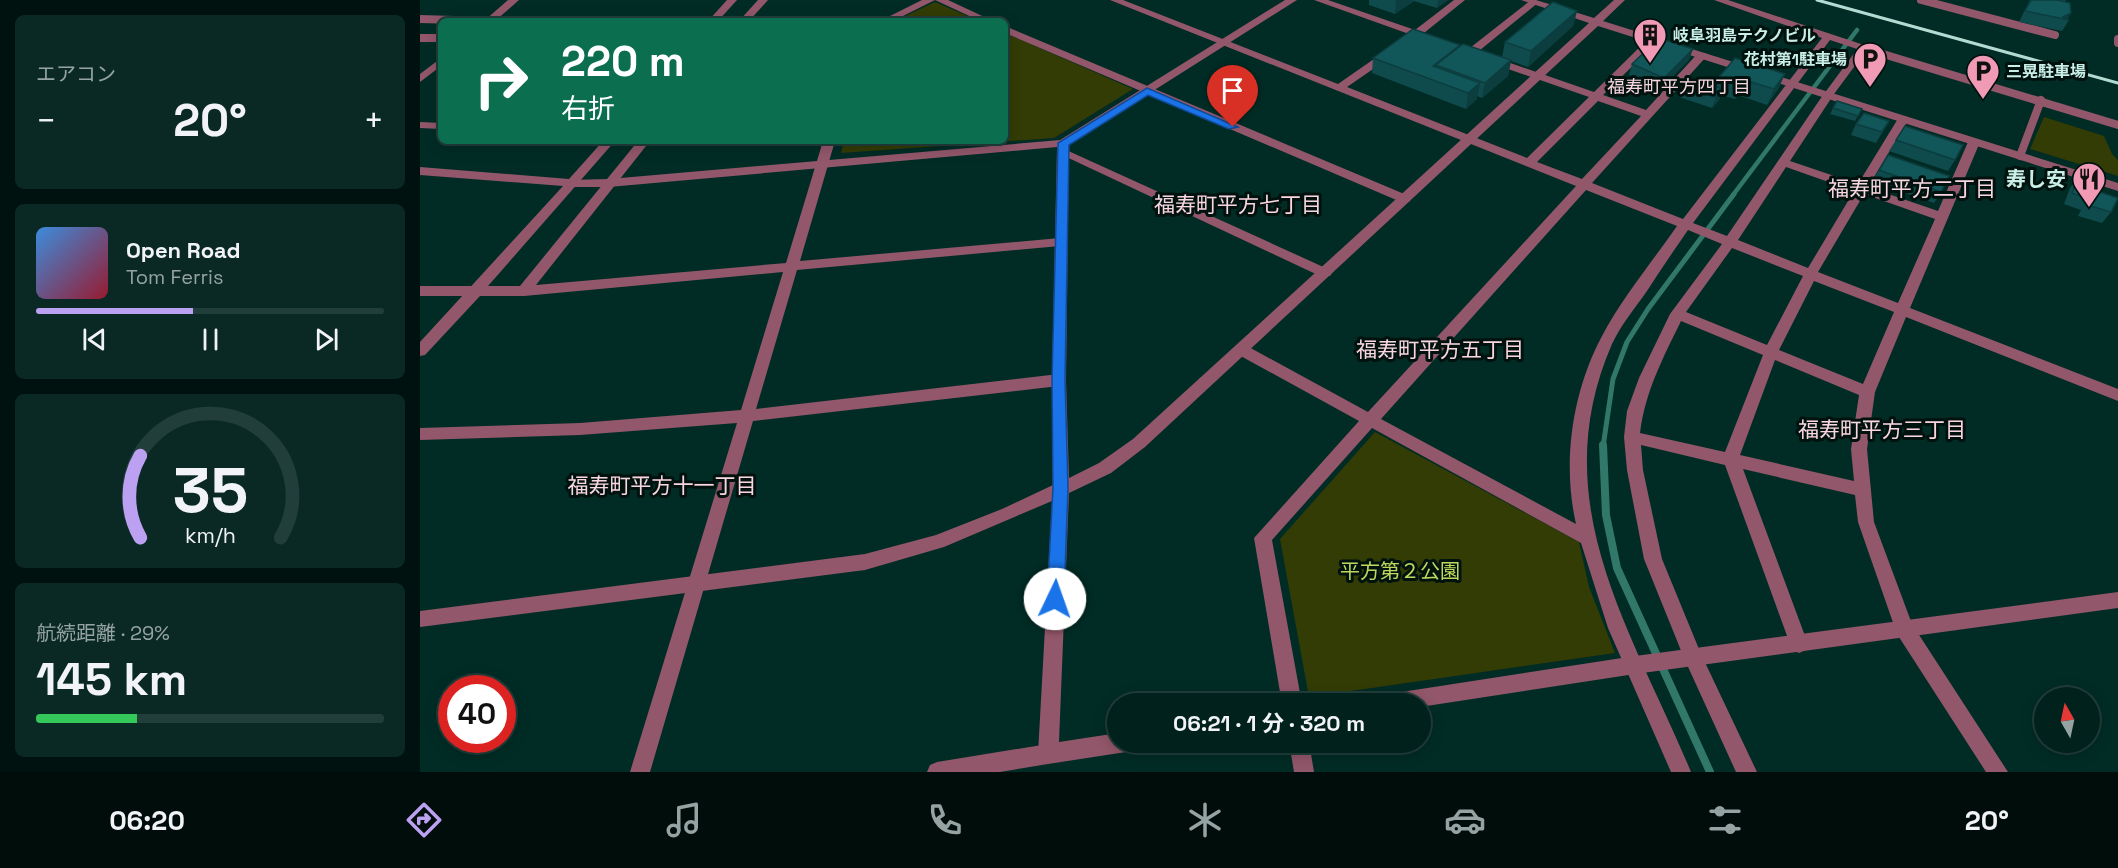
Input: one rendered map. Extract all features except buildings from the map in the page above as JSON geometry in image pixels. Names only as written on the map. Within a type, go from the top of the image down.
[{"type":"street","points":[[493,18],[514,0]]},
{"type":"street","points":[[716,18],[732,0]]},
{"type":"street","points":[[747,18],[763,0]]},
{"type":"street","points":[[891,18],[930,0]]},
{"type":"street","points":[[940,0],[981,18]]},
{"type":"street","points":[[1115,0],[2118,395]]},
{"type":"street","points":[[420,171],[571,183],[609,183],[1064,148],[1147,91],[1292,0]]},
{"type":"street","points":[[1319,0],[1438,41]]},
{"type":"street","points":[[1339,88],[1417,34],[1460,0]]},
{"type":"street","points":[[420,619],[865,562],[938,542],[1008,514],[1105,468],[1139,443],[1242,350],[1620,0]]},
{"type":"street","points":[[1719,0],[1860,47]]},
{"type":"street","points":[[1647,114],[1465,51],[1530,1],[2118,187]]},
{"type":"street","points":[[1008,30],[1405,199]]},
{"type":"street","points":[[1681,772],[1641,664],[1601,584],[1588,539],[1578,478],[1580,443],[1590,386],[1606,343],[1689,226],[1800,86],[1828,36]]},
{"type":"street","points":[[1529,163],[1653,40]]},
{"type":"street","points":[[1290,693],[1263,538],[1702,55]]},
{"type":"street","points":[[420,79],[438,64]]},
{"type":"street","points":[[1746,772],[1688,658],[1653,559],[1642,514],[1632,437],[1637,399],[1677,314],[1725,240],[1784,162],[1826,94]]},
{"type":"street","points":[[1799,644],[1731,458],[1771,352],[1811,273],[1903,119]]},
{"type":"street","points":[[420,125],[438,126]]},
{"type":"street","points":[[1974,142],[1867,392],[1859,449],[1866,522],[1904,628],[1998,772]]},
{"type":"street","points":[[420,351],[606,144]]},
{"type":"street","points":[[524,291],[642,144]]},
{"type":"street","points":[[640,772],[828,144]]},
{"type":"street","points":[[1048,754],[1061,488],[1060,242],[1064,148]]},
{"type":"street","points":[[1064,148],[1325,273]]},
{"type":"street","points":[[1784,162],[1942,217]]},
{"type":"street","points":[[475,291],[524,291],[1060,242]]},
{"type":"street","points":[[1677,314],[1867,392]]},
{"type":"street","points":[[1242,350],[1588,539]]},
{"type":"street","points":[[420,434],[501,434],[749,414],[1059,380]]},
{"type":"street","points":[[1632,437],[1862,490]]},
{"type":"street","points":[[1431,696],[1641,664],[2118,600]]},
{"type":"street","points":[[937,772],[1107,745]]},
{"type":"street","points":[[1301,753],[1304,772]]},
{"type":"lane","points":[[1922,0],[2055,35]]},
{"type":"lane","points":[[420,19],[438,20]]},
{"type":"lane","points":[[420,38],[438,38]]},
{"type":"lane","points":[[1826,94],[1860,47],[2042,100],[2118,125]]},
{"type":"lane","points":[[2020,156],[2042,100]]},
{"type":"lane","points":[[2097,119],[2118,131]]},
{"type":"lane","points":[[420,291],[475,291]]},
{"type":"green space","points":[[935,2],[972,18],[901,18]]},
{"type":"green space","points":[[1008,34],[1133,89],[1054,138],[1008,141]]},
{"type":"green space","points":[[2044,117],[2104,136],[2112,154],[2118,160],[2118,176],[2030,149]]},
{"type":"green space","points":[[843,144],[969,144],[841,153]]},
{"type":"green space","name":"平方第２公園","points":[[1375,432],[1579,542],[1589,587],[1615,653],[1337,693],[1308,693],[1280,539]]},
{"type":"waterway","points":[[1733,195],[1857,30]]},
{"type":"waterway","points":[[1603,447],[1613,379],[1627,342],[1648,309],[1734,194]]},
{"type":"waterway","points":[[1603,447],[1606,515],[1617,568],[1710,772]]},
{"type":"railway","points":[[1817,0],[2118,83]]},
{"type":"place","name":"岐阜羽島テクノビル","points":[[1650,64]]},
{"type":"place","name":"花村第1駐車場","points":[[1870,88]]},
{"type":"place","name":"三晃駐車場","points":[[1983,100]]},
{"type":"place","name":"寿し安","points":[[2089,208]]},
{"type":"district","name":"福寿町平方四丁目","points":[[1679,86]]},
{"type":"district","name":"福寿町平方二丁目","points":[[1912,188]]},
{"type":"district","name":"福寿町平方七丁目","points":[[1238,204]]},
{"type":"district","name":"福寿町平方五丁目","points":[[1440,349]]},
{"type":"district","name":"福寿町平方三丁目","points":[[1882,429]]},
{"type":"district","name":"福寿町平方十一丁目","points":[[662,485]]},
{"type":"route","points":[[1055,599],[1061,488],[1059,380],[1063,143],[1147,91],[1233,127]]}]
